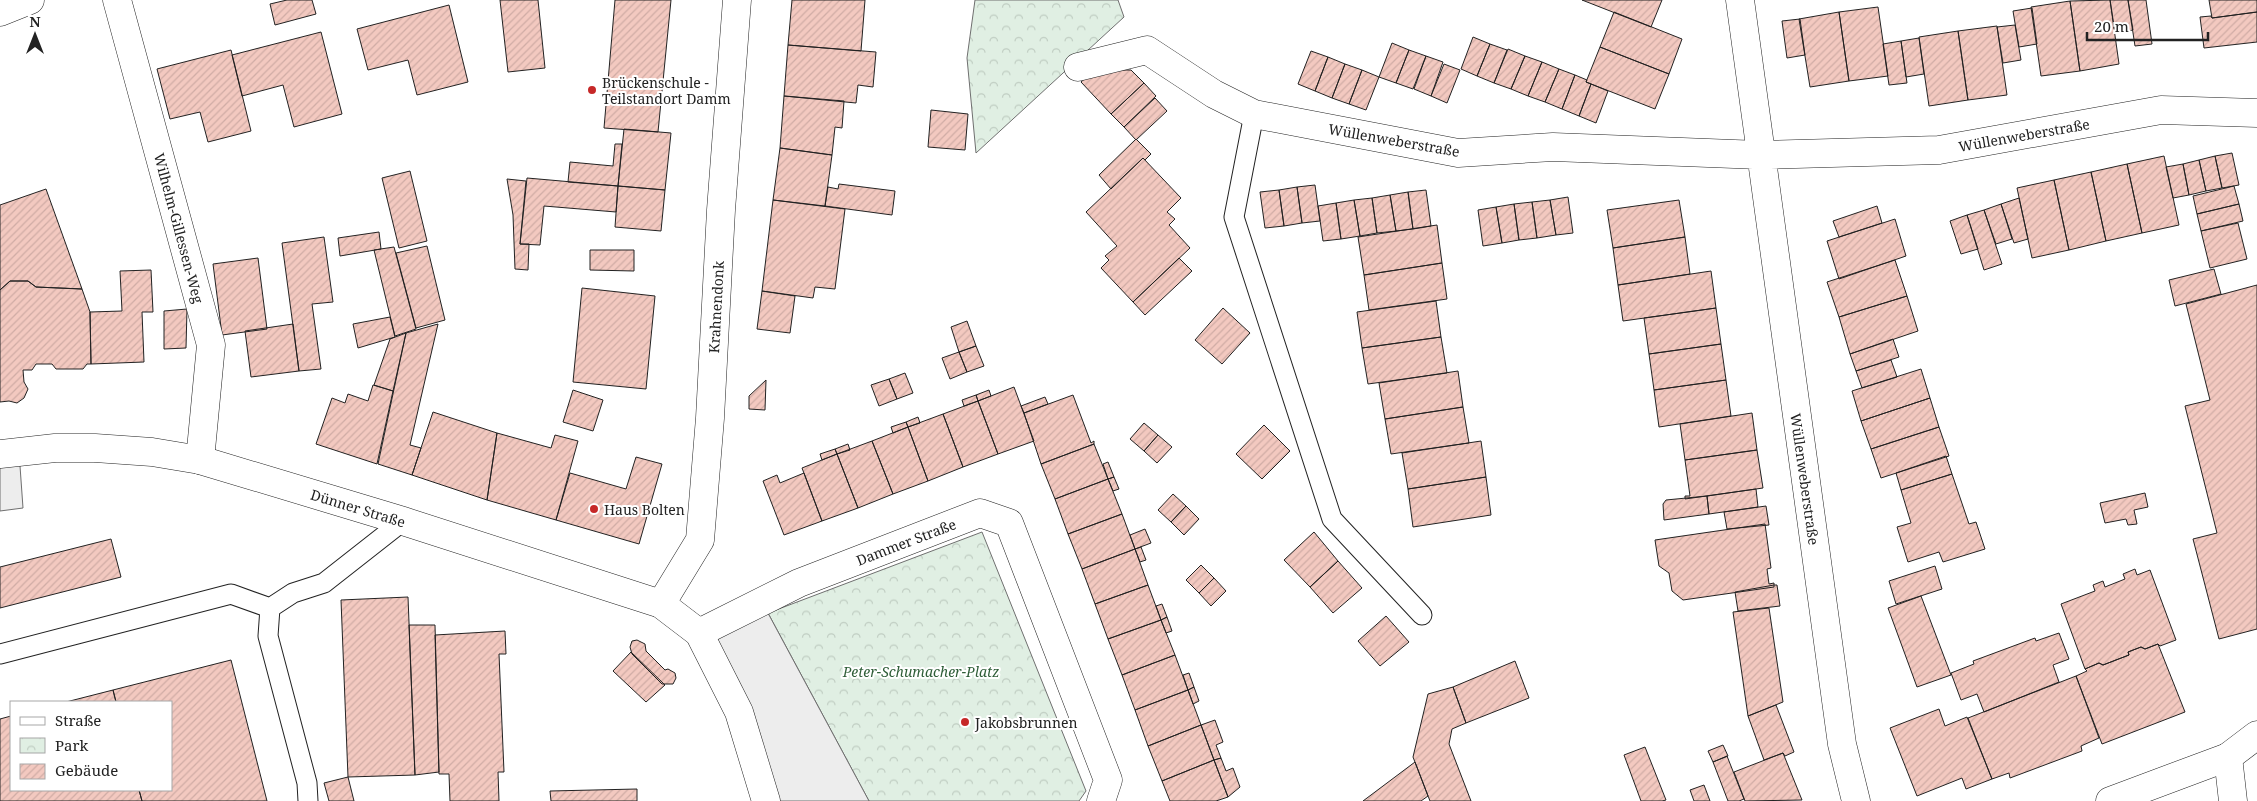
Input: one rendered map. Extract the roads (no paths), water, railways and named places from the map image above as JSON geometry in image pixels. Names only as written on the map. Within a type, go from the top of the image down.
[{"type":"street","points":[[0,12],[30,0]]},
{"type":"street","name":"Wilhelm-Gillessen-Weg","points":[[117,0],[211,345],[200,460]]},
{"type":"street","name":"Krahnendonk","points":[[661,604],[700,540],[710,418],[722,200],[737,0]]},
{"type":"street","name":"Wüllenweberstraße","points":[[1740,0],[1842,744],[1856,801]]},
{"type":"street","name":"Wüllenweberstraße","points":[[1078,67],[1146,50],[1214,94],[1254,114],[1458,153],[1553,147],[1760,155],[1940,150],[2161,110],[2257,113]]},
{"type":"street","name":"Dünner Straße","points":[[0,454],[54,448],[95,448],[152,452],[200,460],[403,521],[661,604],[699,633]]},
{"type":"street","name":"Dammer Straße","points":[[699,633],[799,583],[980,513],[1009,523],[1108,780],[1101,801]]},
{"type":"street","points":[[699,633],[739,712],[766,801]]},
{"type":"street","points":[[2110,801],[2228,757],[2257,735]]},
{"type":"street","points":[[2228,757],[2233,801]]},
{"type":"lane","points":[[1254,114],[1234,217],[1332,518],[1422,615]]},
{"type":"lane","points":[[270,608],[293,593],[324,583],[403,521]]},
{"type":"lane","points":[[0,654],[231,594],[270,608]]},
{"type":"lane","points":[[270,608],[268,636],[307,783],[308,801]]},
{"type":"place","name":"Brückenschule - Teilstandort Damm","points":[[592,90]]},
{"type":"place","name":"Haus Bolten","points":[[594,509]]},
{"type":"place","name":"Jakobsbrunnen","points":[[965,722]]},
{"type":"park label","name":"Peter-Schumacher-Platz","points":[[921,671]]}]
